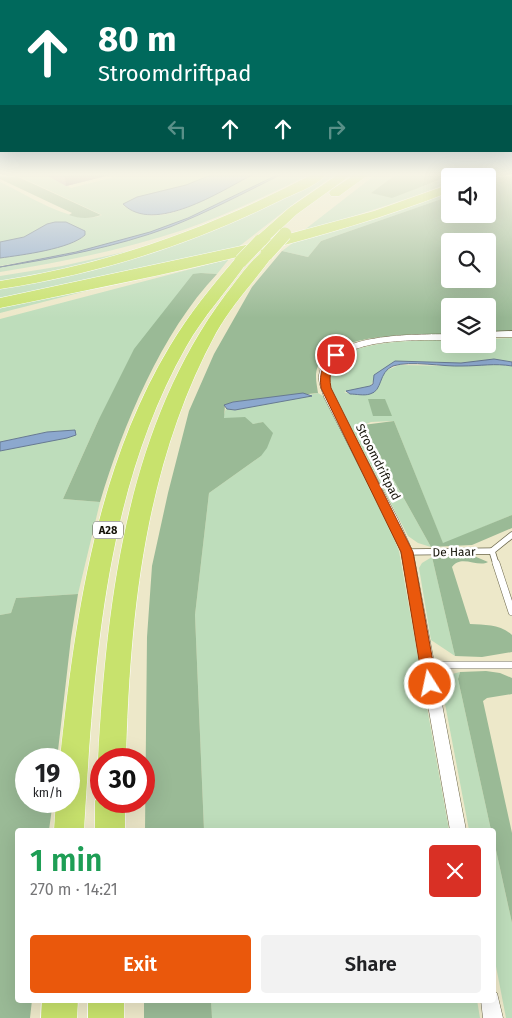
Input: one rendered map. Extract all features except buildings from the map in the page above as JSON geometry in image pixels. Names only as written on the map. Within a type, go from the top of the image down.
[{"type":"highway","points":[[0,274],[120,252],[186,233],[213,223]]},
{"type":"highway","points":[[0,285],[71,272],[156,248],[221,223]]},
{"type":"highway","name":"A28","points":[[113,748],[121,634],[133,540],[149,476],[174,401],[208,333],[248,276],[263,247],[283,223]]},
{"type":"highway","name":"A28","points":[[69,828],[76,735],[87,638],[105,539],[120,484],[138,430],[171,358],[238,256],[263,247],[285,234],[299,223]]},
{"type":"highway","points":[[0,315],[238,256],[349,223]]},
{"type":"highway","points":[[0,303],[238,256]]},
{"type":"highway","points":[[110,813],[110,828]]},
{"type":"highway","points":[[59,1018],[60,1003]]},
{"type":"highway","points":[[106,1003],[106,1018]]},
{"type":"street","points":[[496,335],[512,334]]},
{"type":"street","name":"Stroomdriftpad","points":[[407,552],[329,397],[324,375],[329,362],[336,355],[358,345],[395,339],[441,337]]},
{"type":"street","points":[[407,552],[426,665],[458,828]]},
{"type":"street","points":[[491,1003],[494,1018]]},
{"type":"lane","points":[[492,551],[512,536]]},
{"type":"lane","name":"De Haar","points":[[407,552],[492,551],[512,612]]},
{"type":"lane","points":[[426,665],[512,665]]},
{"type":"green space","points":[[0,223],[53,223],[24,237],[0,242]]},
{"type":"green space","points":[[67,223],[178,223],[126,240],[0,266],[0,258],[77,241],[85,235],[85,232]]},
{"type":"green space","points":[[180,223],[203,223],[138,244],[92,255],[0,272],[0,267],[107,246]]},
{"type":"green space","points":[[211,223],[270,223],[237,248],[0,302],[0,287],[110,264]]},
{"type":"green space","points":[[314,223],[332,223],[303,231]]},
{"type":"green space","points":[[363,223],[374,223],[321,241],[308,257],[282,251],[294,242]]},
{"type":"green space","points":[[374,223],[512,223],[512,331],[496,332],[496,298],[441,298],[441,334],[378,337],[342,346],[327,355],[318,366],[316,380],[318,393],[233,402],[225,405],[224,418],[245,417],[253,424],[263,422],[273,433],[267,448],[261,456],[209,493],[195,615],[204,828],[145,828],[145,813],[155,813],[155,748],[146,748],[147,637],[152,566],[189,411],[214,354],[252,287],[282,251],[308,257],[321,241]]},
{"type":"green space","points":[[147,247],[143,250],[0,284],[0,276],[62,266]]},
{"type":"green space","points":[[229,259],[217,274],[201,273],[98,421],[63,499],[100,502],[78,594],[16,598],[11,613],[0,615],[0,451],[76,434],[75,431],[47,432],[0,442],[0,319]]},
{"type":"green space","points":[[193,274],[217,274],[178,324],[161,352],[132,412],[100,502],[63,499],[98,421],[134,349]]},
{"type":"green space","points":[[133,279],[0,313],[0,307]]},
{"type":"green space","points":[[512,338],[512,362],[494,359],[461,363],[395,361],[375,379],[370,386],[344,392],[350,394],[370,394],[385,371],[399,365],[460,366],[489,363],[512,366],[512,515],[443,544],[394,421],[371,422],[363,425],[431,547],[418,543],[408,536],[333,393],[329,378],[333,365],[344,355],[360,348],[400,342],[441,340],[441,353],[496,353],[496,339]]},
{"type":"green space","points":[[318,393],[323,396],[384,514],[399,551],[449,828],[204,828],[195,615],[209,493],[261,456],[263,422],[254,424],[223,418],[226,408],[235,410]]},
{"type":"green space","points":[[368,399],[385,399],[392,416],[373,416]]},
{"type":"green space","points":[[394,421],[443,543],[512,515],[512,528],[472,545],[431,547],[363,425]]},
{"type":"green space","points":[[474,556],[488,562],[465,561],[456,563],[452,567],[470,624],[492,626],[507,631],[512,635],[512,652],[482,657],[455,656],[432,557]]},
{"type":"green space","points":[[432,557],[455,656],[431,640],[419,568],[422,563]]},
{"type":"green space","points":[[78,594],[58,748],[15,748],[15,813],[51,813],[49,828],[15,828],[15,1003],[32,1003],[30,1018],[0,1018],[0,615],[11,613],[16,598]]},
{"type":"green space","points":[[486,671],[500,673],[512,678],[512,694],[487,698],[483,701],[512,833],[512,923],[496,850],[496,828],[491,828],[458,679],[460,672]]},
{"type":"green space","points":[[460,672],[458,679],[491,828],[469,828],[442,688],[452,674]]},
{"type":"green space","points":[[496,850],[512,923],[512,1018],[506,1018],[496,966]]},
{"type":"green space","points":[[144,1003],[211,1003],[212,1018],[144,1018]]},
{"type":"green space","points":[[211,1003],[478,1003],[480,1018],[212,1018]]},
{"type":"water","points":[[67,223],[85,231],[85,235],[78,240],[57,248],[0,258],[0,242],[24,237],[47,224]]},
{"type":"water","points":[[180,223],[150,234],[86,251],[0,267],[76,252]]},
{"type":"water","points":[[494,359],[512,362],[512,366],[400,364],[388,369],[377,389],[368,395],[350,394],[346,391],[370,386],[373,384],[374,375],[395,361],[461,363]]},
{"type":"water","points":[[303,393],[312,396],[235,410],[227,409],[224,405],[233,402]]},
{"type":"water","points":[[75,430],[76,435],[67,438],[0,451],[0,442],[47,432]]},
{"type":"route","points":[[336,355],[326,368],[324,380],[326,388],[407,552],[430,684]]}]
